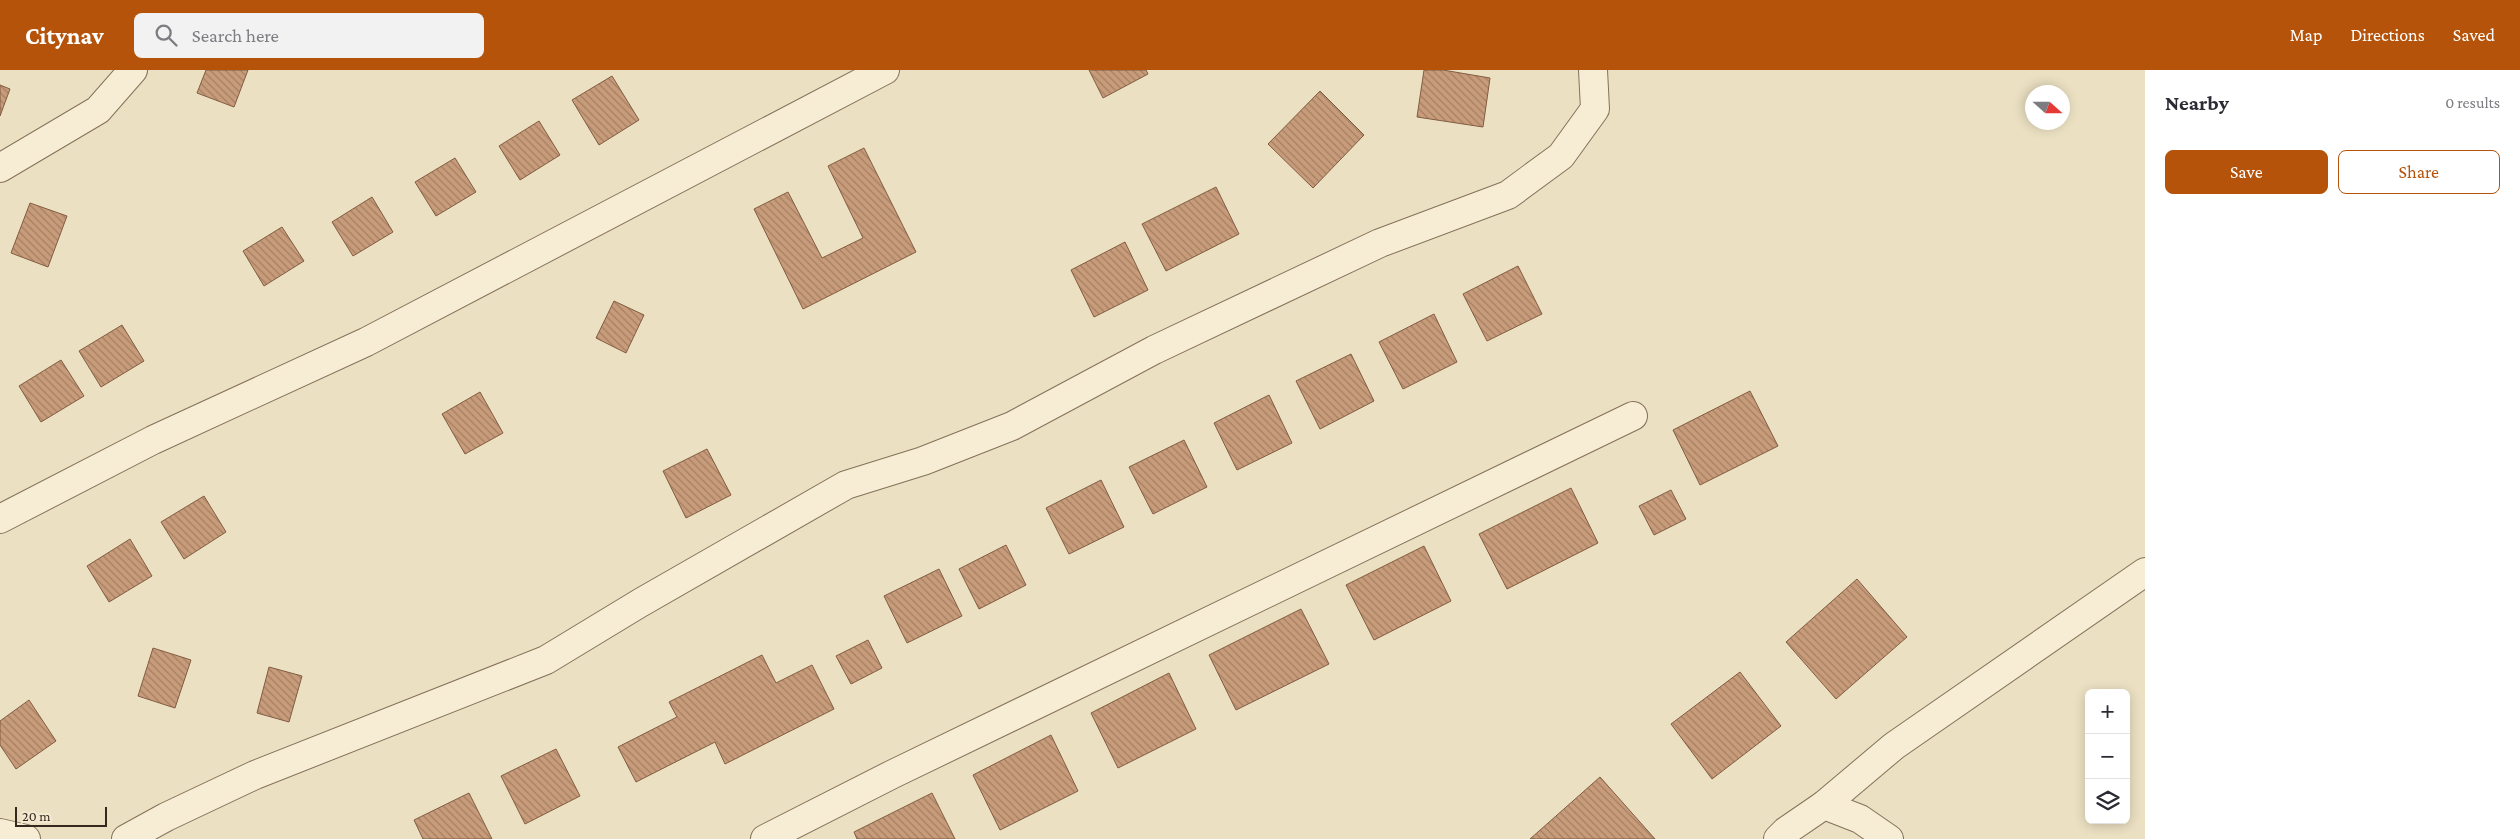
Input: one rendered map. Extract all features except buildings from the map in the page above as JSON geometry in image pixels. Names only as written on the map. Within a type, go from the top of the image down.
[{"type":"street","points":[[0,168],[98,110],[133,70]]},
{"type":"street","points":[[0,519],[153,440],[366,342],[885,70]]},
{"type":"street","points":[[126,839],[166,817],[255,775],[546,660],[640,603],[846,485],[923,461],[1012,426],[1154,350],[1380,243],[1508,195],[1561,156],[1595,109],[1593,70]]},
{"type":"street","points":[[764,839],[893,774],[1633,416]]},
{"type":"street","points":[[1778,839],[1786,831],[1824,805],[1894,746],[2145,572]]},
{"type":"street","points":[[1824,805],[1860,819],[1889,839]]},
{"type":"street","points":[[0,833],[26,839]]}]
